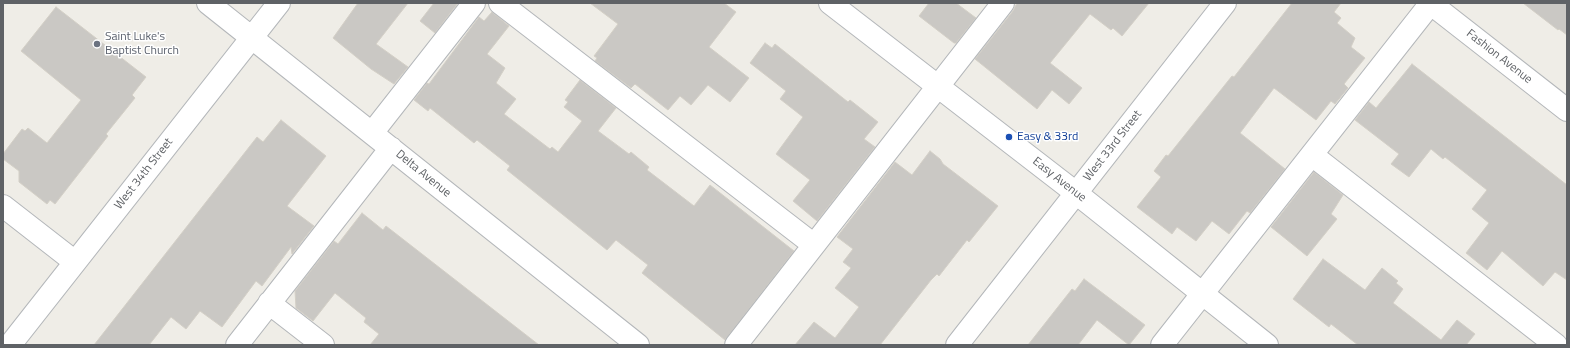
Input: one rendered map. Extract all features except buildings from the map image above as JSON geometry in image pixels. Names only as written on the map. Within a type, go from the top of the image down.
[{"type":"street","name":"Delta Avenue","points":[[208,3],[638,345]]},
{"type":"street","name":"West 34th Street","points":[[18,342],[75,262],[279,3]]},
{"type":"street","points":[[372,133],[474,3]]},
{"type":"street","points":[[500,3],[814,245]]},
{"type":"street","name":"Easy Avenue","points":[[830,3],[1076,193],[1267,345]]},
{"type":"street","points":[[736,345],[1003,3]]},
{"type":"street","name":"West 33rd Street","points":[[957,345],[1225,3]]},
{"type":"street","points":[[1162,345],[1431,3]]},
{"type":"street","name":"Fashion Avenue","points":[[1431,3],[1567,110]]},
{"type":"street","points":[[237,345],[391,148]]},
{"type":"street","points":[[1312,154],[1556,345]]},
{"type":"street","points":[[3,206],[75,262]]},
{"type":"street","points":[[269,304],[323,345]]},
{"type":"place","name":"Saint Luke's Baptist Church","points":[[97,44]]},
{"type":"place","name":"Easy & 33rd","points":[[1009,137]]}]
